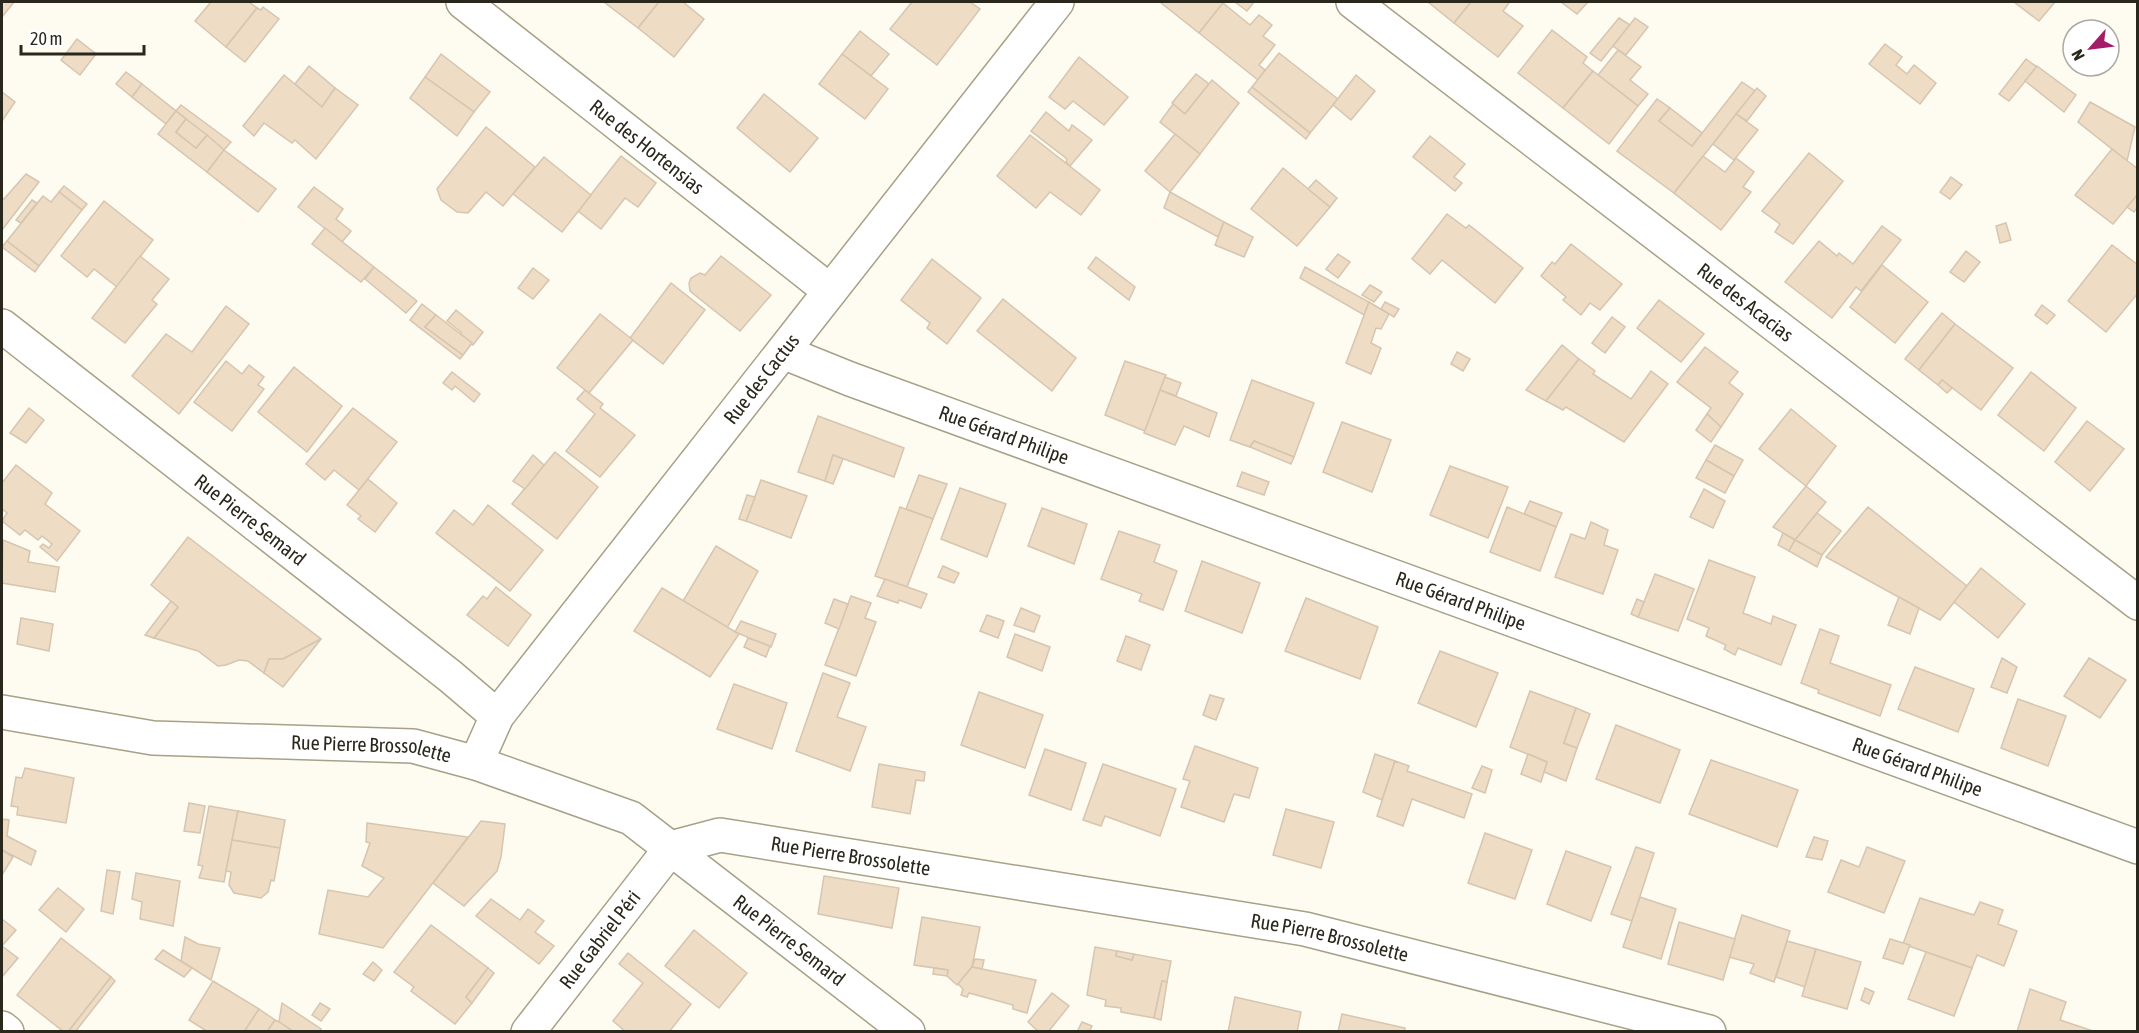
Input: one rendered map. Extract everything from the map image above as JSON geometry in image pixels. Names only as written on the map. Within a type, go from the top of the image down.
[{"type":"street","name":"Rue des Hortensias","points":[[463,2],[830,291]]},
{"type":"street","name":"Rue des Cactus","points":[[476,763],[497,716],[1057,2]]},
{"type":"street","name":"Rue des Acacias","points":[[1353,2],[2138,603]]},
{"type":"street","name":"Rue Pierre Semard","points":[[2,326],[450,676],[497,716]]},
{"type":"street","name":"Rue Gérard Philipe","points":[[783,352],[861,383],[2138,847]]},
{"type":"street","name":"Rue Pierre Brossolette","points":[[2,712],[153,738],[413,746],[476,763],[631,818],[670,848],[720,835],[1305,929],[1638,1023],[1709,1032]]},
{"type":"street","name":"Rue Pierre Semard","points":[[670,848],[908,1032]]},
{"type":"street","name":"Rue Gabriel Péri","points":[[528,1032],[670,848]]},
{"type":"street","points":[[2,1028],[7,1032]]},
{"type":"building","points":[[2,2],[14,2],[2,17]]},
{"type":"building","points":[[211,2],[249,2],[257,8],[226,47],[195,21]]},
{"type":"building","points":[[604,2],[659,2],[638,28]]},
{"type":"building","points":[[659,2],[683,2],[704,19],[674,57],[638,28]]},
{"type":"building","points":[[912,2],[970,2],[980,9],[937,65],[890,29]]},
{"type":"building","points":[[1160,2],[1221,2],[1223,3],[1199,33]]},
{"type":"building","points":[[1235,2],[1254,2],[1247,11]]},
{"type":"building","points":[[1428,2],[1471,2],[1454,23]]},
{"type":"building","points":[[1471,2],[1507,2],[1509,3],[1503,11],[1523,26],[1498,57],[1454,23]]},
{"type":"building","points":[[1561,2],[1588,2],[1577,14]]},
{"type":"building","points":[[2014,2],[2055,2],[2039,21]]},
{"type":"building","points":[[1223,3],[1250,25],[1259,15],[1272,25],[1263,36],[1275,45],[1259,65],[1265,70],[1258,80],[1199,33]]},
{"type":"building","points":[[263,7],[279,19],[245,62],[226,47],[257,8],[261,10]]},
{"type":"building","points":[[1619,18],[1630,25],[1601,61],[1590,53]]},
{"type":"building","points":[[1635,18],[1648,27],[1626,55],[1613,46]]},
{"type":"building","points":[[1552,30],[1587,57],[1583,63],[1593,71],[1563,108],[1518,73]]},
{"type":"building","points":[[860,31],[889,54],[871,76],[842,54]]},
{"type":"building","points":[[77,39],[96,54],[80,75],[61,60]]},
{"type":"building","points":[[1885,44],[1902,57],[1896,65],[1907,74],[1914,65],[1936,83],[1920,104],[1869,64]]},
{"type":"building","points":[[1618,50],[1641,67],[1630,80],[1648,94],[1638,106],[1598,75]]},
{"type":"building","points":[[1279,53],[1338,99],[1310,133],[1252,87]]},
{"type":"building","points":[[441,54],[490,92],[474,112],[425,77]]},
{"type":"building","points":[[842,54],[888,89],[865,119],[819,84]]},
{"type":"building","points":[[1079,57],[1128,97],[1104,125],[1073,101],[1065,109],[1049,97]]},
{"type":"building","points":[[2026,59],[2037,67],[2009,101],[1999,94]]},
{"type":"building","points":[[309,66],[335,88],[322,107],[295,84]]},
{"type":"building","points":[[2037,66],[2076,95],[2064,112],[2025,81]]},
{"type":"building","points":[[1593,71],[1638,106],[1609,144],[1563,108]]},
{"type":"building","points":[[126,72],[142,84],[132,97],[116,84]]},
{"type":"building","points":[[1196,74],[1209,84],[1185,114],[1172,103]]},
{"type":"building","points":[[284,75],[322,107],[335,88],[358,105],[316,159],[295,140],[292,143],[264,123],[254,136],[243,126]]},
{"type":"building","points":[[1356,75],[1375,91],[1351,120],[1333,105]]},
{"type":"building","points":[[425,77],[474,112],[457,136],[410,98]]},
{"type":"building","points":[[1212,80],[1239,103],[1200,154],[1160,122],[1173,104],[1185,114]]},
{"type":"building","points":[[1742,82],[1755,91],[1674,193],[1617,151],[1657,99],[1670,108],[1659,121],[1692,146]]},
{"type":"building","points":[[142,84],[176,111],[166,124],[132,97]]},
{"type":"building","points":[[1252,87],[1310,133],[1306,139],[1248,92]]},
{"type":"building","points":[[1757,88],[1766,96],[1747,121],[1736,114]]},
{"type":"building","points":[[2,92],[15,102],[2,121]]},
{"type":"building","points":[[764,94],[818,138],[790,172],[737,128]]},
{"type":"building","points":[[2090,102],[2135,127],[2127,161],[2078,122]]},
{"type":"building","points":[[181,105],[231,142],[224,150],[176,111]]},
{"type":"building","points":[[1670,108],[1702,133],[1692,146],[1659,121]]},
{"type":"building","points":[[176,111],[186,119],[176,132],[196,148],[207,135],[224,150],[207,172],[158,134]]},
{"type":"building","points":[[1046,112],[1069,131],[1072,125],[1092,140],[1070,166],[1066,162],[1067,159],[1031,131]]},
{"type":"building","points":[[1736,114],[1758,130],[1734,160],[1713,144]]},
{"type":"building","points":[[186,119],[207,135],[196,148],[176,132]]},
{"type":"building","points":[[486,127],[535,167],[503,206],[486,192],[468,213],[457,212],[441,200],[437,189]]},
{"type":"building","points":[[1175,134],[1200,154],[1170,192],[1145,171]]},
{"type":"building","points":[[1030,135],[1100,190],[1081,215],[1050,192],[1036,208],[997,176]]},
{"type":"building","points":[[1430,136],[1465,164],[1454,177],[1462,183],[1455,191],[1413,157]]},
{"type":"building","points":[[2112,149],[2138,169],[2138,194],[2113,224],[2075,195]]},
{"type":"building","points":[[224,150],[276,189],[258,212],[207,172]]},
{"type":"building","points":[[1809,153],[1843,181],[1793,244],[1775,232],[1780,224],[1762,211]]},
{"type":"building","points":[[621,156],[656,183],[638,207],[625,198],[601,229],[578,211]]},
{"type":"building","points":[[1703,156],[1725,172],[1736,158],[1754,172],[1743,187],[1751,192],[1721,230],[1674,193]]},
{"type":"building","points":[[544,157],[591,195],[562,232],[513,194]]},
{"type":"building","points":[[1283,168],[1330,207],[1297,246],[1251,209]]},
{"type":"building","points":[[26,174],[39,182],[2,230],[2,198],[4,199]]},
{"type":"building","points":[[1951,177],[1962,185],[1950,199],[1940,192]]},
{"type":"building","points":[[1316,180],[1337,198],[1330,207],[1308,189]]},
{"type":"building","points":[[64,186],[87,204],[82,210],[59,192]]},
{"type":"building","points":[[314,187],[343,209],[336,219],[351,231],[342,242],[298,207]]},
{"type":"building","points":[[59,192],[82,210],[39,266],[7,241],[43,196],[51,202]]},
{"type":"building","points":[[1170,192],[1224,222],[1218,237],[1164,208]]},
{"type":"building","points":[[2138,194],[2138,207],[2134,212],[2127,207]]},
{"type":"building","points":[[32,200],[37,203],[21,223],[16,220]]},
{"type":"building","points":[[104,201],[153,240],[117,287],[94,269],[87,277],[61,256]]},
{"type":"building","points":[[1447,214],[1466,228],[1469,225],[1523,268],[1495,303],[1442,260],[1430,274],[1412,259]]},
{"type":"building","points":[[1224,222],[1253,237],[1244,257],[1215,245]]},
{"type":"building","points":[[2006,223],[2011,240],[2000,243],[1996,226]]},
{"type":"building","points":[[1882,226],[1901,240],[1861,291],[1856,287],[1832,318],[1785,282],[1819,241],[1837,256],[1839,253],[1853,264]]},
{"type":"building","points":[[325,228],[374,267],[361,282],[312,244]]},
{"type":"building","points":[[7,241],[39,266],[35,272],[2,247]]},
{"type":"building","points":[[1571,244],[1622,284],[1600,310],[1590,303],[1581,315],[1563,300],[1566,297],[1541,276],[1552,262],[1555,264]]},
{"type":"building","points":[[2112,245],[2138,265],[2138,293],[2106,332],[2068,301]]},
{"type":"building","points":[[1966,251],[1980,262],[1964,282],[1950,272]]},
{"type":"building","points":[[1338,254],[1350,262],[1338,278],[1326,269]]},
{"type":"building","points":[[140,256],[169,279],[152,300],[157,304],[125,343],[92,318]]},
{"type":"building","points":[[721,256],[771,295],[740,331],[690,291],[691,278],[700,273],[705,275]]},
{"type":"building","points":[[1096,257],[1135,287],[1129,300],[1088,268]]},
{"type":"building","points":[[932,259],[981,298],[947,344],[927,328],[930,323],[901,300]]},
{"type":"building","points":[[1882,265],[1928,302],[1895,343],[1850,307]]},
{"type":"building","points":[[374,267],[417,301],[406,313],[365,279]]},
{"type":"building","points":[[1305,267],[1369,302],[1364,315],[1300,278]]},
{"type":"building","points":[[533,268],[549,280],[533,299],[518,288]]},
{"type":"building","points":[[671,283],[705,310],[663,364],[630,338]]},
{"type":"building","points":[[1370,285],[1382,292],[1374,302],[1362,295]]},
{"type":"building","points":[[1003,299],[1076,358],[1052,391],[977,331]]},
{"type":"building","points":[[1659,300],[1704,334],[1681,362],[1637,328]]},
{"type":"building","points":[[1369,302],[1389,314],[1381,329],[1376,328],[1371,343],[1381,348],[1371,374],[1346,363]]},
{"type":"building","points":[[1385,302],[1399,309],[1394,317],[1381,309]]},
{"type":"building","points":[[422,304],[436,315],[425,327],[463,355],[460,359],[410,320]]},
{"type":"building","points":[[2042,305],[2055,315],[2047,324],[2035,315]]},
{"type":"building","points":[[226,306],[249,324],[179,414],[132,376],[166,334],[192,352]]},
{"type":"building","points":[[456,310],[483,332],[473,345],[447,321]]},
{"type":"building","points":[[1942,313],[1955,324],[1919,370],[1905,359]]},
{"type":"building","points":[[600,314],[633,340],[589,393],[557,368]]},
{"type":"building","points":[[436,315],[472,343],[463,355],[425,327]]},
{"type":"building","points":[[1612,317],[1625,327],[1605,353],[1592,343]]},
{"type":"building","points":[[1955,324],[2013,368],[1981,410],[1942,380],[1938,385],[1919,370]]},
{"type":"building","points":[[1562,345],[1579,359],[1546,401],[1526,390]]},
{"type":"building","points":[[1705,347],[1738,372],[1729,383],[1743,394],[1721,427],[1707,414],[1711,408],[1677,382]]},
{"type":"building","points":[[1457,352],[1470,359],[1463,371],[1451,364]]},
{"type":"building","points":[[1579,359],[1595,371],[1593,374],[1631,399],[1651,371],[1668,384],[1624,442],[1566,407],[1563,410],[1546,401]]},
{"type":"building","points":[[226,361],[242,374],[249,365],[264,377],[258,385],[264,389],[232,431],[194,402]]},
{"type":"building","points":[[1125,361],[1166,375],[1145,431],[1105,415]]},
{"type":"building","points":[[294,367],[342,406],[307,452],[258,412]]},
{"type":"building","points":[[452,372],[480,394],[474,402],[455,386],[452,390],[443,383]]},
{"type":"building","points":[[2031,372],[2076,408],[2044,451],[1998,415]]},
{"type":"building","points":[[1165,377],[1181,383],[1176,396],[1160,390]]},
{"type":"building","points":[[1252,380],[1314,403],[1294,457],[1254,441],[1250,447],[1230,440]]},
{"type":"building","points":[[1942,380],[1952,388],[1947,393],[1938,385]]},
{"type":"building","points":[[585,390],[603,404],[600,408],[635,435],[600,477],[566,451],[595,414],[577,399]]},
{"type":"building","points":[[1160,390],[1217,413],[1209,437],[1184,426],[1175,445],[1144,433]]},
{"type":"building","points":[[29,408],[44,420],[26,443],[10,433]]},
{"type":"building","points":[[353,408],[397,442],[359,490],[334,470],[325,480],[306,464]]},
{"type":"building","points":[[1791,409],[1836,446],[1806,486],[1759,449]]},
{"type":"building","points":[[1707,414],[1721,427],[1711,442],[1696,430]]},
{"type":"building","points":[[818,416],[904,448],[894,477],[833,455],[825,481],[798,472]]},
{"type":"building","points":[[2087,421],[2124,449],[2090,491],[2055,462]]},
{"type":"building","points":[[1342,422],[1391,440],[1372,492],[1323,472]]},
{"type":"building","points":[[1254,441],[1294,457],[1291,464],[1250,447]]},
{"type":"building","points":[[1715,445],[1743,460],[1734,476],[1706,460]]},
{"type":"building","points":[[555,452],[598,487],[557,539],[512,504]]},
{"type":"building","points":[[533,455],[544,465],[525,489],[513,481]]},
{"type":"building","points":[[833,455],[843,459],[833,484],[825,481]]},
{"type":"building","points":[[1706,460],[1734,476],[1725,493],[1696,478]]},
{"type":"building","points":[[16,465],[52,493],[45,504],[80,531],[57,561],[40,547],[43,544],[49,548],[52,544],[42,536],[38,540],[25,530],[20,535],[2,521],[7,513],[2,509],[2,483]]},
{"type":"building","points":[[1450,466],[1508,487],[1488,538],[1430,515]]},
{"type":"building","points":[[1242,472],[1269,482],[1264,495],[1237,486]]},
{"type":"building","points":[[919,475],[947,484],[933,519],[906,509]]},
{"type":"building","points":[[368,479],[397,503],[375,532],[358,519],[361,516],[347,505]]},
{"type":"building","points":[[761,480],[807,496],[791,538],[746,521]]},
{"type":"building","points":[[1806,486],[1826,502],[1795,540],[1773,527]]},
{"type":"building","points":[[960,488],[1006,504],[987,557],[941,539]]},
{"type":"building","points":[[1704,489],[1725,501],[1713,528],[1690,517]]},
{"type":"building","points":[[747,495],[755,497],[746,521],[739,519]]},
{"type":"building","points":[[1530,501],[1562,513],[1556,527],[1524,514]]},
{"type":"building","points":[[488,505],[543,550],[510,591],[436,533],[454,510],[473,525]]},
{"type":"building","points":[[900,507],[933,519],[907,587],[875,576]]},
{"type":"building","points":[[1507,507],[1556,527],[1540,571],[1490,552]]},
{"type":"building","points":[[1868,507],[1967,586],[1940,620],[1826,557]]},
{"type":"building","points":[[1042,508],[1087,524],[1074,564],[1028,546]]},
{"type":"building","points":[[1817,513],[1841,531],[1822,555],[1795,540]]},
{"type":"building","points":[[1591,522],[1608,530],[1604,545],[1618,550],[1603,594],[1555,577],[1571,534],[1585,539]]},
{"type":"building","points":[[1119,531],[1160,545],[1154,562],[1177,571],[1163,610],[1139,601],[1142,594],[1101,579]]},
{"type":"building","points":[[1783,533],[1795,540],[1789,551],[1778,545]]},
{"type":"building","points":[[188,537],[321,639],[283,659],[269,659],[264,673],[248,661],[239,660],[218,666],[198,651],[154,638],[178,607],[151,585]]},
{"type":"building","points":[[3,540],[30,551],[28,562],[59,567],[55,592],[2,583]]},
{"type":"building","points":[[1795,540],[1822,555],[1817,567],[1789,551]]},
{"type":"building","points":[[716,546],[758,571],[727,628],[683,601]]},
{"type":"building","points":[[1709,560],[1755,577],[1743,613],[1771,624],[1773,616],[1796,625],[1781,665],[1738,648],[1735,655],[1724,649],[1726,645],[1706,636],[1709,628],[1687,619]]},
{"type":"building","points":[[1202,561],[1260,583],[1242,633],[1185,611]]},
{"type":"building","points":[[943,566],[959,573],[954,583],[938,577]]},
{"type":"building","points":[[1981,568],[2025,604],[1998,638],[1954,602]]},
{"type":"building","points":[[1655,574],[1694,589],[1678,631],[1638,617]]},
{"type":"building","points":[[885,579],[927,594],[921,608],[899,600],[898,603],[877,596]]},
{"type":"building","points":[[496,587],[531,615],[508,646],[467,615],[483,596],[487,599]]},
{"type":"building","points":[[662,588],[739,634],[710,677],[634,631]]},
{"type":"building","points":[[851,596],[871,603],[865,618],[876,622],[856,676],[825,665]]},
{"type":"building","points":[[1899,597],[1919,608],[1910,634],[1888,625]]},
{"type":"building","points":[[1306,598],[1378,627],[1360,679],[1285,651]]},
{"type":"building","points":[[834,599],[848,604],[839,629],[825,623]]},
{"type":"building","points":[[1637,599],[1644,602],[1638,617],[1631,614]]},
{"type":"building","points":[[171,601],[178,607],[154,638],[145,635]]},
{"type":"building","points":[[1021,608],[1040,616],[1034,632],[1014,625]]},
{"type":"building","points":[[987,615],[1004,621],[998,638],[980,631]]},
{"type":"building","points":[[21,618],[53,624],[49,651],[17,644]]},
{"type":"building","points":[[741,621],[776,634],[771,647],[735,632]]},
{"type":"building","points":[[1820,629],[1839,636],[1830,663],[1891,685],[1880,716],[1818,693],[1819,690],[1801,683]]},
{"type":"building","points":[[1015,634],[1050,647],[1042,671],[1007,657]]},
{"type":"building","points":[[1126,636],[1150,645],[1141,670],[1117,661]]},
{"type":"building","points":[[748,638],[770,646],[766,657],[744,647]]},
{"type":"building","points":[[321,639],[283,687],[264,673],[269,659],[283,659]]},
{"type":"building","points":[[1440,651],[1498,673],[1476,727],[1418,703]]},
{"type":"building","points":[[2002,658],[2017,667],[2007,693],[1991,687]]},
{"type":"building","points":[[2089,658],[2126,680],[2100,718],[2064,696]]},
{"type":"building","points":[[1915,667],[1974,689],[1958,732],[1898,709]]},
{"type":"building","points":[[823,673],[850,683],[837,717],[866,727],[850,771],[796,751]]},
{"type":"building","points":[[734,684],[787,703],[772,749],[717,729]]},
{"type":"building","points":[[1530,691],[1576,708],[1564,743],[1577,748],[1566,781],[1544,772],[1547,762],[1510,747]]},
{"type":"building","points":[[979,692],[1043,715],[1025,768],[961,745]]},
{"type":"building","points":[[1210,695],[1224,699],[1216,720],[1203,715]]},
{"type":"building","points":[[2018,699],[2066,716],[2048,766],[2001,748]]},
{"type":"building","points":[[1576,708],[1590,714],[1577,748],[1564,743]]},
{"type":"building","points":[[1616,725],[1680,750],[1660,803],[1596,779]]},
{"type":"building","points":[[1195,746],[1258,768],[1249,798],[1234,794],[1224,822],[1181,807],[1190,781],[1183,779]]},
{"type":"building","points":[[1045,749],[1086,763],[1071,810],[1029,795]]},
{"type":"building","points":[[1375,754],[1395,761],[1382,800],[1363,792]]},
{"type":"building","points":[[1528,754],[1547,762],[1541,782],[1521,774]]},
{"type":"building","points":[[1711,760],[1798,790],[1777,847],[1689,814]]},
{"type":"building","points":[[1395,761],[1409,766],[1407,771],[1472,794],[1464,818],[1412,799],[1403,826],[1377,816]]},
{"type":"building","points":[[879,764],[925,772],[924,781],[916,780],[910,814],[872,807]]},
{"type":"building","points":[[1103,764],[1176,789],[1160,836],[1105,816],[1101,826],[1083,820]]},
{"type":"building","points":[[1482,766],[1492,770],[1485,793],[1472,788]]},
{"type":"building","points":[[25,768],[74,778],[66,823],[17,815],[18,807],[11,806],[16,777],[22,778]]},
{"type":"building","points":[[189,803],[205,806],[200,833],[184,831]]},
{"type":"building","points":[[209,806],[238,811],[224,882],[199,878],[203,866],[198,865]]},
{"type":"building","points":[[1286,809],[1334,822],[1321,868],[1273,855]]},
{"type":"building","points":[[238,811],[285,820],[280,848],[232,840]]},
{"type":"building","points":[[2,819],[9,820],[7,836],[36,851],[31,865],[2,850]]},
{"type":"building","points":[[481,821],[505,824],[501,857],[497,871],[464,906],[433,883]]},
{"type":"building","points":[[367,823],[468,837],[383,948],[319,934],[328,890],[368,897],[384,878],[362,866],[370,843],[366,842]]},
{"type":"building","points":[[1485,833],[1532,850],[1515,899],[1468,883]]},
{"type":"building","points":[[1814,837],[1828,841],[1822,860],[1806,857]]},
{"type":"building","points":[[232,840],[280,848],[274,881],[271,880],[268,892],[261,898],[234,893],[229,885],[231,872],[226,871]]},
{"type":"building","points":[[1636,847],[1654,853],[1632,921],[1611,914]]},
{"type":"building","points":[[1867,847],[1905,861],[1884,913],[1828,892],[1841,860],[1859,867]]},
{"type":"building","points":[[2,850],[13,857],[2,875]]},
{"type":"building","points":[[1566,851],[1611,867],[1591,921],[1547,904]]},
{"type":"building","points":[[107,870],[120,872],[113,914],[101,911]]},
{"type":"building","points":[[136,873],[180,881],[173,926],[140,919],[142,902],[132,899]]},
{"type":"building","points":[[824,876],[899,888],[892,928],[818,914]]},
{"type":"building","points":[[58,888],[84,909],[66,932],[39,910]]},
{"type":"building","points":[[1640,897],[1676,909],[1661,959],[1623,947]]},
{"type":"building","points":[[1920,898],[1974,915],[1980,902],[2003,910],[1998,924],[2017,931],[2004,966],[1977,955],[1972,968],[1903,944]]},
{"type":"building","points":[[491,899],[520,920],[528,909],[544,921],[535,932],[554,946],[539,964],[476,916]]},
{"type":"building","points":[[1742,915],[1790,931],[1774,982],[1750,973],[1754,964],[1729,957]]},
{"type":"building","points":[[922,917],[980,927],[972,967],[957,985],[947,976],[948,970],[914,965]]},
{"type":"building","points":[[2,919],[16,930],[2,946]]},
{"type":"building","points":[[1679,922],[1735,939],[1723,980],[1668,964]]},
{"type":"building","points":[[431,925],[488,968],[466,997],[472,1003],[455,1024],[411,991],[414,987],[394,972]]},
{"type":"building","points":[[694,930],[747,973],[719,1008],[665,966]]},
{"type":"building","points":[[185,937],[198,944],[220,948],[211,980],[181,961]]},
{"type":"building","points":[[61,938],[111,977],[68,1032],[64,1032],[17,995]]},
{"type":"building","points":[[1890,939],[1910,945],[1903,964],[1883,958]]},
{"type":"building","points":[[1787,941],[1816,949],[1805,987],[1776,977]]},
{"type":"building","points":[[2,946],[18,958],[2,977]]},
{"type":"building","points":[[1095,947],[1117,951],[1116,956],[1132,960],[1134,954],[1171,961],[1167,982],[1162,981],[1154,1018],[1121,1012],[1121,1008],[1105,1006],[1106,1000],[1087,995]]},
{"type":"building","points":[[1816,949],[1861,962],[1847,1009],[1802,996]]},
{"type":"building","points":[[163,950],[192,968],[184,977],[155,959]]},
{"type":"building","points":[[1117,951],[1134,954],[1132,960],[1116,956]]},
{"type":"building","points":[[1926,952],[1972,968],[1954,1016],[1908,999]]},
{"type":"building","points":[[628,953],[691,1004],[669,1032],[626,1032],[613,1021],[643,983],[619,964]]},
{"type":"building","points":[[975,959],[984,960],[982,969],[972,967]]},
{"type":"building","points":[[373,962],[382,970],[374,981],[363,974]]},
{"type":"building","points":[[972,967],[1036,980],[1027,1013],[1013,1009],[1013,1005],[969,993],[967,997],[961,995],[963,989],[958,984]]},
{"type":"building","points":[[488,968],[494,973],[472,1003],[466,997]]},
{"type":"building","points":[[934,968],[948,970],[947,976],[933,974]]},
{"type":"building","points":[[111,977],[115,981],[75,1032],[68,1032]]},
{"type":"building","points":[[213,981],[259,1009],[244,1032],[208,1032],[189,1020]]},
{"type":"building","points":[[1162,981],[1167,982],[1161,1020],[1154,1018]]},
{"type":"building","points":[[1865,988],[1874,992],[1869,1004],[1861,1000]]},
{"type":"building","points":[[2030,989],[2066,1002],[2060,1020],[2096,1032],[2017,1032]]},
{"type":"building","points":[[1052,993],[1069,1006],[1048,1032],[1039,1032],[1028,1022]]},
{"type":"building","points":[[1235,997],[1301,1012],[1297,1032],[1228,1032]]},
{"type":"building","points":[[282,1003],[321,1029],[319,1032],[294,1032],[279,1022]]},
{"type":"building","points":[[320,1003],[330,1009],[321,1021],[312,1015]]},
{"type":"building","points":[[259,1009],[275,1020],[267,1032],[244,1032]]},
{"type":"building","points":[[1342,1014],[1405,1028],[1404,1032],[1338,1032]]},
{"type":"building","points":[[275,1020],[279,1022],[294,1032],[267,1032]]},
{"type":"building","points":[[1082,1022],[1092,1026],[1089,1032],[1077,1032]]}]
